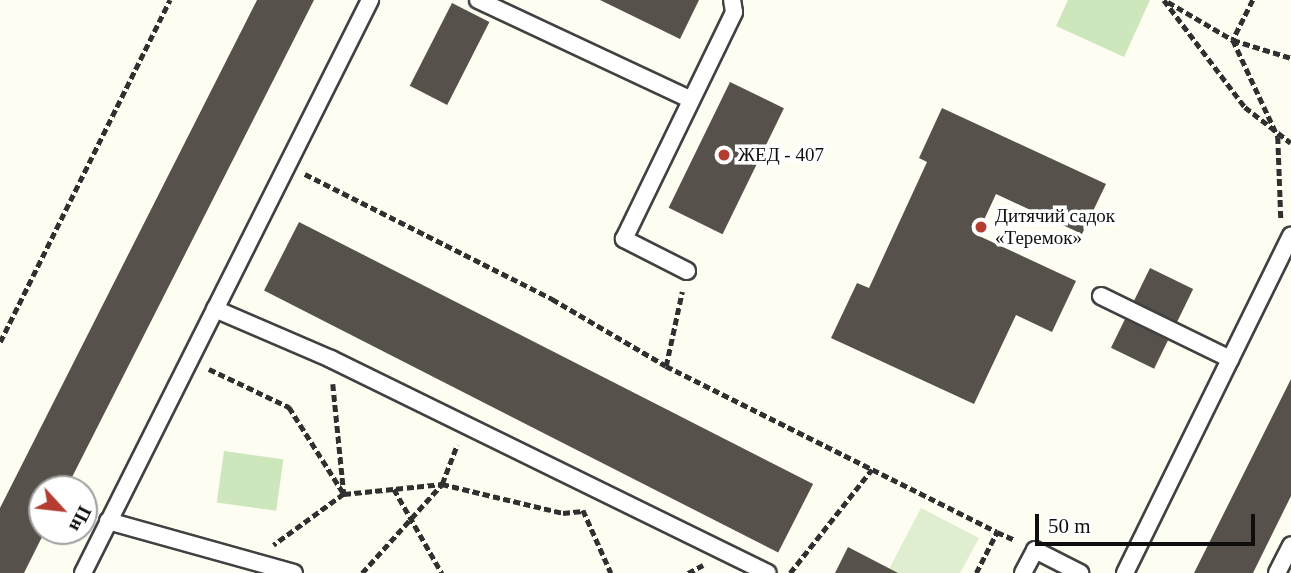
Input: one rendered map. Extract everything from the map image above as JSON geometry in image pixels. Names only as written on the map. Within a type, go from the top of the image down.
[{"type":"lane","points":[[83,573],[370,0]]},
{"type":"lane","points":[[478,0],[691,100]]},
{"type":"lane","points":[[687,271],[624,239],[734,12],[732,0]]},
{"type":"lane","points":[[1125,573],[1291,236]]},
{"type":"lane","points":[[1101,296],[1230,359]]},
{"type":"lane","points":[[215,309],[331,359],[767,573]]},
{"type":"lane","points":[[108,521],[294,573]]},
{"type":"lane","points":[[1277,573],[1291,545]]},
{"type":"lane","points":[[1023,573],[1035,550],[1080,573]]},
{"type":"path","points":[[0,342],[170,0]]},
{"type":"path","points":[[1164,0],[1233,40],[1291,58]]},
{"type":"path","points":[[1164,0],[1245,107],[1278,137],[1291,143]]},
{"type":"path","points":[[1233,40],[1253,0]]},
{"type":"path","points":[[1233,40],[1278,137],[1282,254]]},
{"type":"path","points":[[287,165],[552,299],[666,366],[1035,550]]},
{"type":"path","points":[[666,366],[687,271]]},
{"type":"path","points":[[189,359],[289,407],[344,494]]},
{"type":"path","points":[[331,359],[344,494]]},
{"type":"path","points":[[362,573],[442,484],[464,424]]},
{"type":"path","points":[[790,573],[872,469]]},
{"type":"path","points":[[570,476],[611,573]]},
{"type":"path","points":[[252,561],[344,494],[442,484],[563,513],[583,511]]},
{"type":"path","points":[[394,489],[442,573]]},
{"type":"path","points":[[976,573],[997,532]]},
{"type":"green space","points":[[1068,0],[1150,0],[1124,57],[1056,26]]},
{"type":"green space","points":[[224,451],[283,459],[276,511],[217,502]]},
{"type":"green space","points":[[921,508],[979,538],[960,573],[887,573]]},
{"type":"building","points":[[257,0],[314,0],[73,475],[28,475],[28,545],[38,545],[24,573],[0,573],[0,508]]},
{"type":"building","points":[[600,0],[699,0],[680,39]]},
{"type":"building","points":[[452,3],[489,22],[447,105],[410,86]]},
{"type":"building","points":[[730,82],[784,108],[723,234],[669,208]]},
{"type":"building","points":[[942,108],[1106,184],[1082,234],[996,194],[977,235],[1076,281],[1052,332],[1016,315],[974,404],[831,338],[857,283],[869,288],[927,162],[919,158]]},
{"type":"building","points":[[299,222],[813,484],[778,553],[264,291]]},
{"type":"building","points":[[1150,268],[1193,289],[1177,322],[1134,301]]},
{"type":"building","points":[[1125,319],[1168,340],[1154,369],[1111,348]]},
{"type":"building","points":[[1291,379],[1291,496],[1253,573],[1194,573]]},
{"type":"building","points":[[848,547],[898,573],[835,573]]},
{"type":"place","name":"ЖЕД - 407","points":[[724,155]]},
{"type":"place","name":"Дитячий садок «Теремок»","points":[[981,227]]}]
